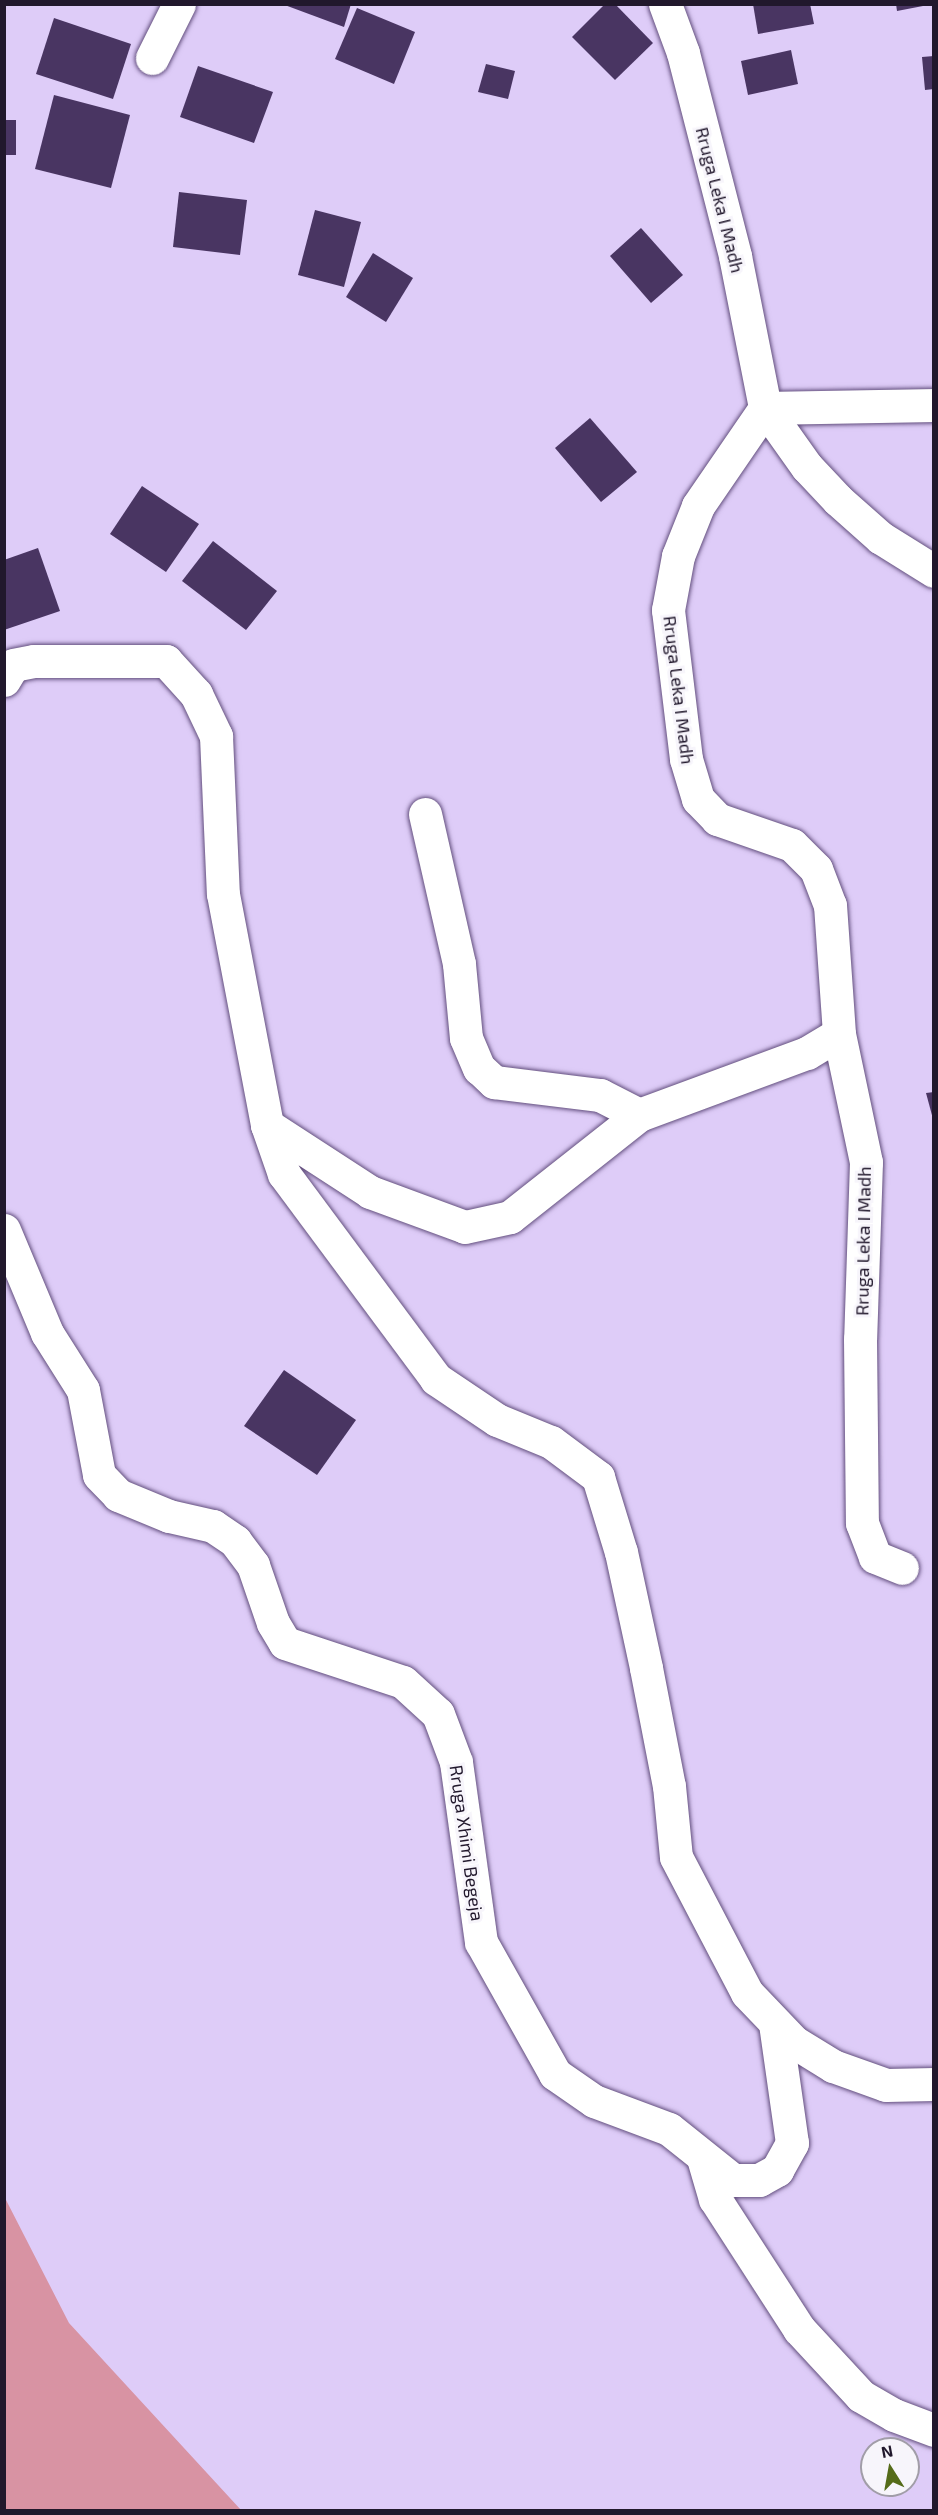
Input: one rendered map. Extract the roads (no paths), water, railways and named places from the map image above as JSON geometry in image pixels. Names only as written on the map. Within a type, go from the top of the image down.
[{"type":"street","points":[[152,58],[179,4]]},
{"type":"street","name":"Rruga Leka I Madh","points":[[665,4],[683,52],[735,256],[765,408],[698,506],[678,556],[668,610],[686,759],[698,799],[717,819],[792,845],[816,869],[830,905],[839,1034],[866,1162],[860,1339],[862,1523],[875,1557],[902,1568]]},
{"type":"street","points":[[765,408],[933,405]]},
{"type":"street","points":[[765,408],[807,467],[838,500],[889,544],[933,571]]},
{"type":"street","points":[[4,680],[13,665],[34,661],[166,661],[196,694],[216,736],[223,894],[267,1125],[284,1174],[436,1379],[496,1420],[550,1442],[598,1477],[621,1552],[646,1668],[669,1786],[676,1857],[747,1993],[794,2042],[864,2079],[886,2085],[933,2084]]},
{"type":"street","points":[[425,814],[459,964],[466,1038],[479,1068],[494,1082],[600,1095],[639,1114]]},
{"type":"street","points":[[267,1125],[370,1192],[465,1227],[510,1217],[639,1114],[807,1053],[839,1034]]},
{"type":"street","name":"Rruga Xhimi Begeja","points":[[4,1230],[47,1334],[83,1390],[99,1475],[118,1495],[169,1516],[213,1526],[235,1541],[253,1565],[273,1623],[285,1643],[403,1682],[438,1714],[456,1762],[481,1942],[555,2074],[594,2101],[669,2129],[733,2180],[759,2180],[777,2170],[792,2143],[775,2022]]},
{"type":"street","points":[[703,2158],[715,2199],[799,2329],[861,2396],[894,2415],[933,2430]]}]
